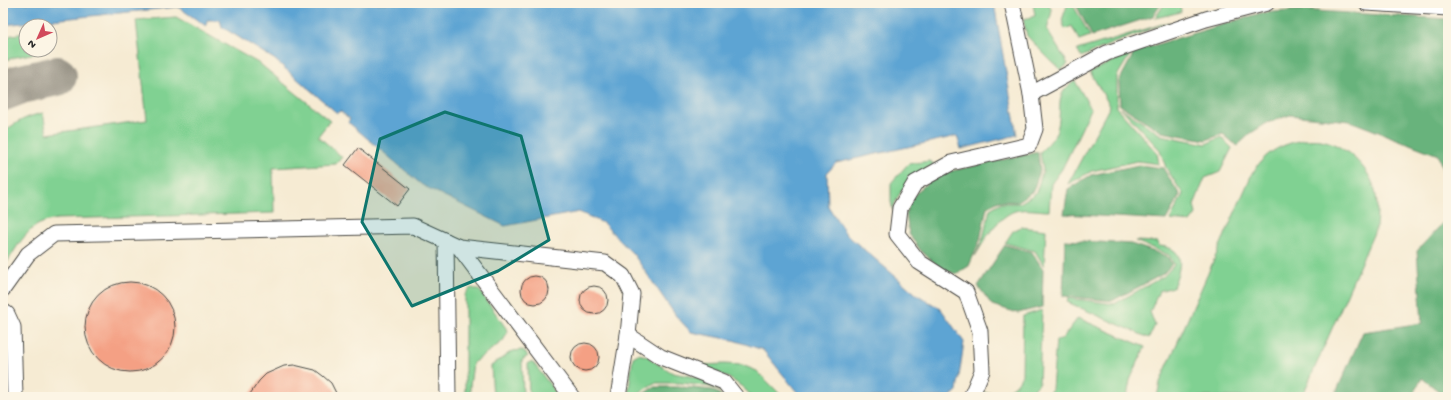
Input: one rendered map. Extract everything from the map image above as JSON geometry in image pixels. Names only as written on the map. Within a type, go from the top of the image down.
[{"type":"street","points":[[971,397],[982,371],[980,331],[966,292],[919,262],[897,234],[900,208],[915,183],[951,163],[1029,145],[1035,129],[1031,94],[1012,3]]},
{"type":"street","points":[[1031,94],[1107,53],[1206,19],[1267,3]]},
{"type":"street","points":[[1366,3],[1448,8]]},
{"type":"street","points":[[3,289],[28,254],[54,234],[414,226],[453,244],[606,263],[623,276],[632,294],[628,335],[618,397]]},
{"type":"street","points":[[448,397],[453,244]]},
{"type":"street","points":[[453,244],[572,397]]},
{"type":"street","points":[[3,311],[7,314],[13,327],[14,397]]},
{"type":"street","points":[[628,335],[661,357],[724,382],[736,397]]},
{"type":"highlighted area","points":[[445,112],[521,136],[549,240],[498,271],[412,306],[362,222],[380,139]]},
{"type":"green space","points":[[1033,3],[1048,3],[1052,11],[1047,30],[1068,64],[1061,70],[1027,36],[1023,19],[1035,16]]},
{"type":"green space","points":[[1068,3],[1072,3],[1090,36],[1079,40],[1072,26],[1065,29],[1062,20]]},
{"type":"green space","points":[[1075,3],[1162,3],[1153,16],[1092,36]]},
{"type":"green space","points":[[1165,3],[1180,3],[1181,12],[1155,18]]},
{"type":"green space","points":[[1300,10],[1448,19],[1448,188],[1438,155],[1350,121],[1290,115],[1267,123],[1251,133],[1237,146],[1223,134],[1206,140],[1162,132],[1120,105],[1119,81],[1135,51],[1261,13]]},
{"type":"green space","points":[[176,17],[260,64],[330,121],[318,136],[342,157],[336,164],[273,168],[274,213],[55,219],[42,223],[30,231],[20,243],[3,269],[3,133],[22,120],[43,113],[47,134],[147,120],[136,20]]},
{"type":"green space","points":[[1169,22],[1081,57],[1077,50]]},
{"type":"green space","points":[[18,34],[18,57],[3,61],[3,39]]},
{"type":"green space","points":[[1131,53],[1117,76],[1117,108],[1157,153],[1159,164],[1137,161],[1092,171],[1068,184],[1110,106],[1090,72]]},
{"type":"green space","points":[[1075,81],[1091,109],[1062,169],[1051,184],[1049,211],[1024,210],[1015,211],[1008,214],[992,230],[975,256],[983,238],[990,209],[1000,203],[1020,203],[1036,193],[1043,170],[1040,152],[1051,140],[1058,126],[1061,96],[1068,86]]},
{"type":"green space","points":[[1121,108],[1161,135],[1206,144],[1221,137],[1232,148],[1220,172],[1205,178],[1194,205],[1196,214],[1190,222],[1170,220],[1183,194],[1166,168],[1160,150]]},
{"type":"green space","points":[[1303,140],[1330,142],[1355,158],[1368,174],[1372,182],[1376,196],[1377,209],[1376,228],[1302,397],[1157,397],[1160,382],[1251,176],[1266,156],[1279,148]]},
{"type":"green space","points":[[1038,152],[1040,171],[1033,191],[1017,202],[999,201],[987,207],[980,240],[969,266],[956,274],[941,269],[920,250],[909,234],[906,214],[912,197],[928,182],[951,171]]},
{"type":"green space","points":[[929,161],[934,164],[914,178],[903,189],[895,202],[893,211],[891,202],[891,183],[908,164]]},
{"type":"green space","points":[[1139,165],[1163,168],[1180,195],[1166,220],[1064,214],[1068,189],[1091,175]]},
{"type":"green space","points":[[1448,217],[1448,397],[1422,378],[1412,397],[1334,397],[1363,332],[1422,323],[1417,251]]},
{"type":"green space","points":[[1021,227],[1046,230],[1044,266],[1035,251],[1005,243],[1013,231]]},
{"type":"green space","points":[[1065,240],[1131,244],[1167,256],[1172,264],[1163,274],[1112,301],[1063,296]]},
{"type":"green space","points":[[1135,241],[1158,242],[1159,246],[1174,250],[1180,260],[1173,287],[1159,291],[1150,312],[1155,325],[1149,338],[1067,302],[1068,298],[1114,304],[1164,276],[1174,265],[1169,255]]},
{"type":"green space","points":[[1005,245],[1032,252],[1043,269],[1042,307],[1018,313],[992,305],[978,286]]},
{"type":"green space","points":[[473,288],[480,291],[508,331],[503,341],[473,363],[470,397],[465,397],[465,295],[469,289]]},
{"type":"green space","points":[[1042,310],[1039,384],[1026,397],[980,397],[981,393],[1000,392],[1011,389],[1019,381],[1022,375],[1023,316]]},
{"type":"green space","points":[[1078,318],[1145,347],[1130,380],[1127,397],[1045,397],[1052,389],[1056,340],[1062,339]]},
{"type":"green space","points":[[523,350],[528,356],[522,360],[523,397],[493,397],[491,366],[512,351]]},
{"type":"green space","points":[[638,354],[647,356],[673,373],[700,378],[721,392],[711,387],[681,383],[654,383],[633,397],[628,397],[633,357]]},
{"type":"green space","points":[[532,361],[559,397],[529,397],[528,364]]},
{"type":"green space","points":[[701,365],[742,365],[757,371],[783,397],[752,397],[742,386],[722,374]]},
{"type":"green space","points":[[654,387],[682,387],[712,390],[724,397],[638,397]]},
{"type":"water","points":[[3,3],[994,3],[1017,135],[961,149],[957,136],[836,163],[827,173],[828,206],[846,234],[916,294],[941,309],[964,342],[957,391],[950,397],[801,397],[763,350],[733,340],[691,332],[676,316],[634,255],[603,223],[579,212],[505,226],[422,185],[348,122],[350,119],[340,111],[337,113],[274,59],[222,27],[220,20],[207,20],[206,26],[178,7],[58,19],[58,18],[18,18],[18,23],[3,25]]},
{"type":"building","points":[[358,148],[410,189],[397,206],[345,165]]},
{"type":"building","points":[[535,276],[545,280],[549,290],[545,300],[535,304],[525,300],[521,290],[525,280]]},
{"type":"building","points":[[130,282],[147,285],[162,295],[172,310],[175,327],[172,344],[162,359],[147,369],[130,372],[113,369],[98,359],[88,344],[85,327],[88,310],[98,295],[113,285]]},
{"type":"building","points":[[594,286],[604,290],[608,300],[604,310],[594,314],[584,310],[580,300],[584,290]]},
{"type":"building","points":[[585,343],[595,347],[599,357],[595,367],[585,371],[575,367],[571,357],[575,347]]},
{"type":"building","points":[[294,365],[315,370],[331,383],[338,397],[248,397],[266,374],[284,366]]},
{"type":"taxiway","points":[[3,91],[21,84],[57,76]]}]
